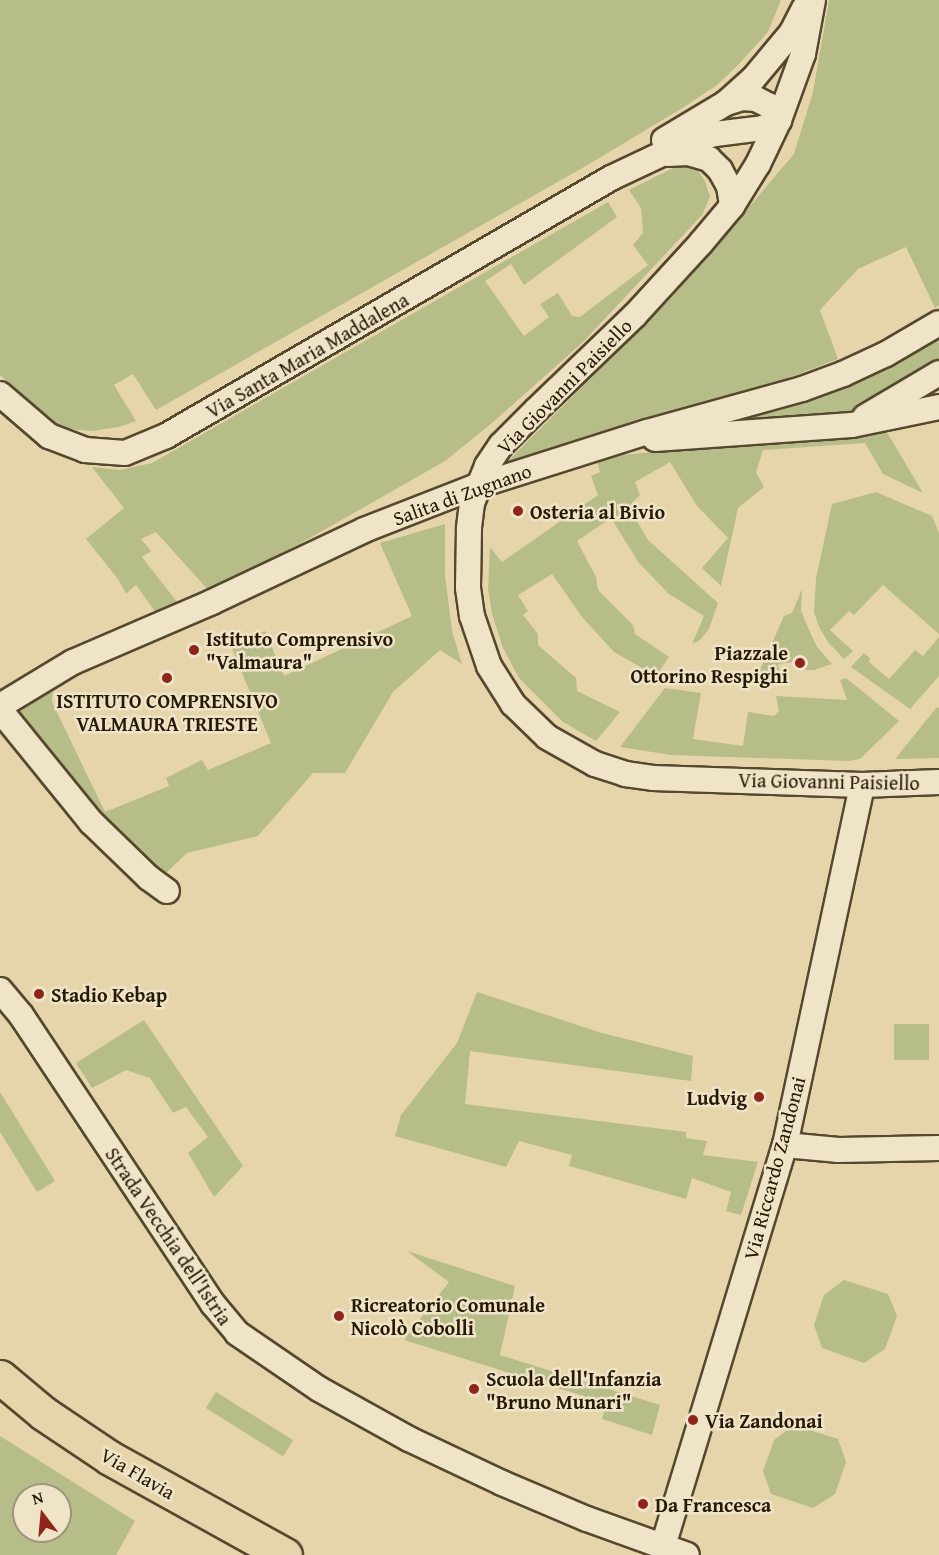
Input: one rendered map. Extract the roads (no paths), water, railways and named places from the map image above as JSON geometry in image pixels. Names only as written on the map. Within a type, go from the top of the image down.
[{"type":"main road","name":"Via Flavia","points":[[0,1377],[43,1413],[110,1458],[285,1555]]},
{"type":"street","name":"Via Santa Maria Maddalena","points":[[726,103],[773,57],[792,32],[810,0]]},
{"type":"street","name":"Via Santa Maria Maddalena","points":[[0,394],[49,436],[85,450],[125,453],[166,436],[611,178],[687,142],[715,134],[763,128],[779,120],[802,54],[810,0]]},
{"type":"street","name":"Via Santa Maria Maddalena","points":[[611,178],[662,141],[726,103],[742,98],[756,99],[770,106],[779,120]]},
{"type":"street","name":"Via Giovanni Paisiello","points":[[779,120],[758,164],[732,206],[702,243],[635,315],[501,445],[477,486],[472,503],[468,570],[472,616],[478,640],[500,686],[524,716],[547,736],[595,764],[625,774],[653,778],[862,785],[939,782]]},
{"type":"street","name":"Via Santa Maria Maddalena","points":[[661,154],[688,153],[709,159],[720,170],[729,186],[732,206]]},
{"type":"street","name":"Salita di Zugnano","points":[[0,708],[73,662],[212,602],[364,530],[477,486],[620,441],[802,389],[843,374],[919,337],[939,323]]},
{"type":"street","points":[[852,425],[939,373]]},
{"type":"street","points":[[620,441],[852,425],[939,407]]},
{"type":"street","points":[[0,708],[91,822],[149,878],[167,891]]},
{"type":"street","name":"Via Riccardo Zandonai","points":[[663,1546],[785,1145],[862,785]]},
{"type":"street","name":"Strada Vecchia dell'Istria","points":[[0,990],[21,1015],[213,1304],[237,1333],[319,1389],[409,1439],[502,1483],[588,1519],[687,1555]]},
{"type":"street","points":[[785,1145],[839,1150],[939,1148]]},
{"type":"place","name":"Osteria al Bivio","points":[[518,511]]},
{"type":"place","name":"Istituto Comprensivo \"Valmaura\"","points":[[194,650]]},
{"type":"place","name":"Piazzale Ottorino Respighi","points":[[800,663]]},
{"type":"place","name":"ISTITUTO COMPRENSIVO VALMAURA TRIESTE","points":[[167,678]]},
{"type":"place","name":"Stadio Kebap","points":[[39,994]]},
{"type":"place","name":"Ludvig","points":[[759,1097]]},
{"type":"place","name":"Ricreatorio Comunale Nicolò Cobolli","points":[[339,1316]]},
{"type":"place","name":"Scuola dell'Infanzia \"Bruno Munari\"","points":[[474,1389]]},
{"type":"place","name":"Via Zandonai","points":[[693,1420]]},
{"type":"place","name":"Da Francesca","points":[[643,1504]]}]
